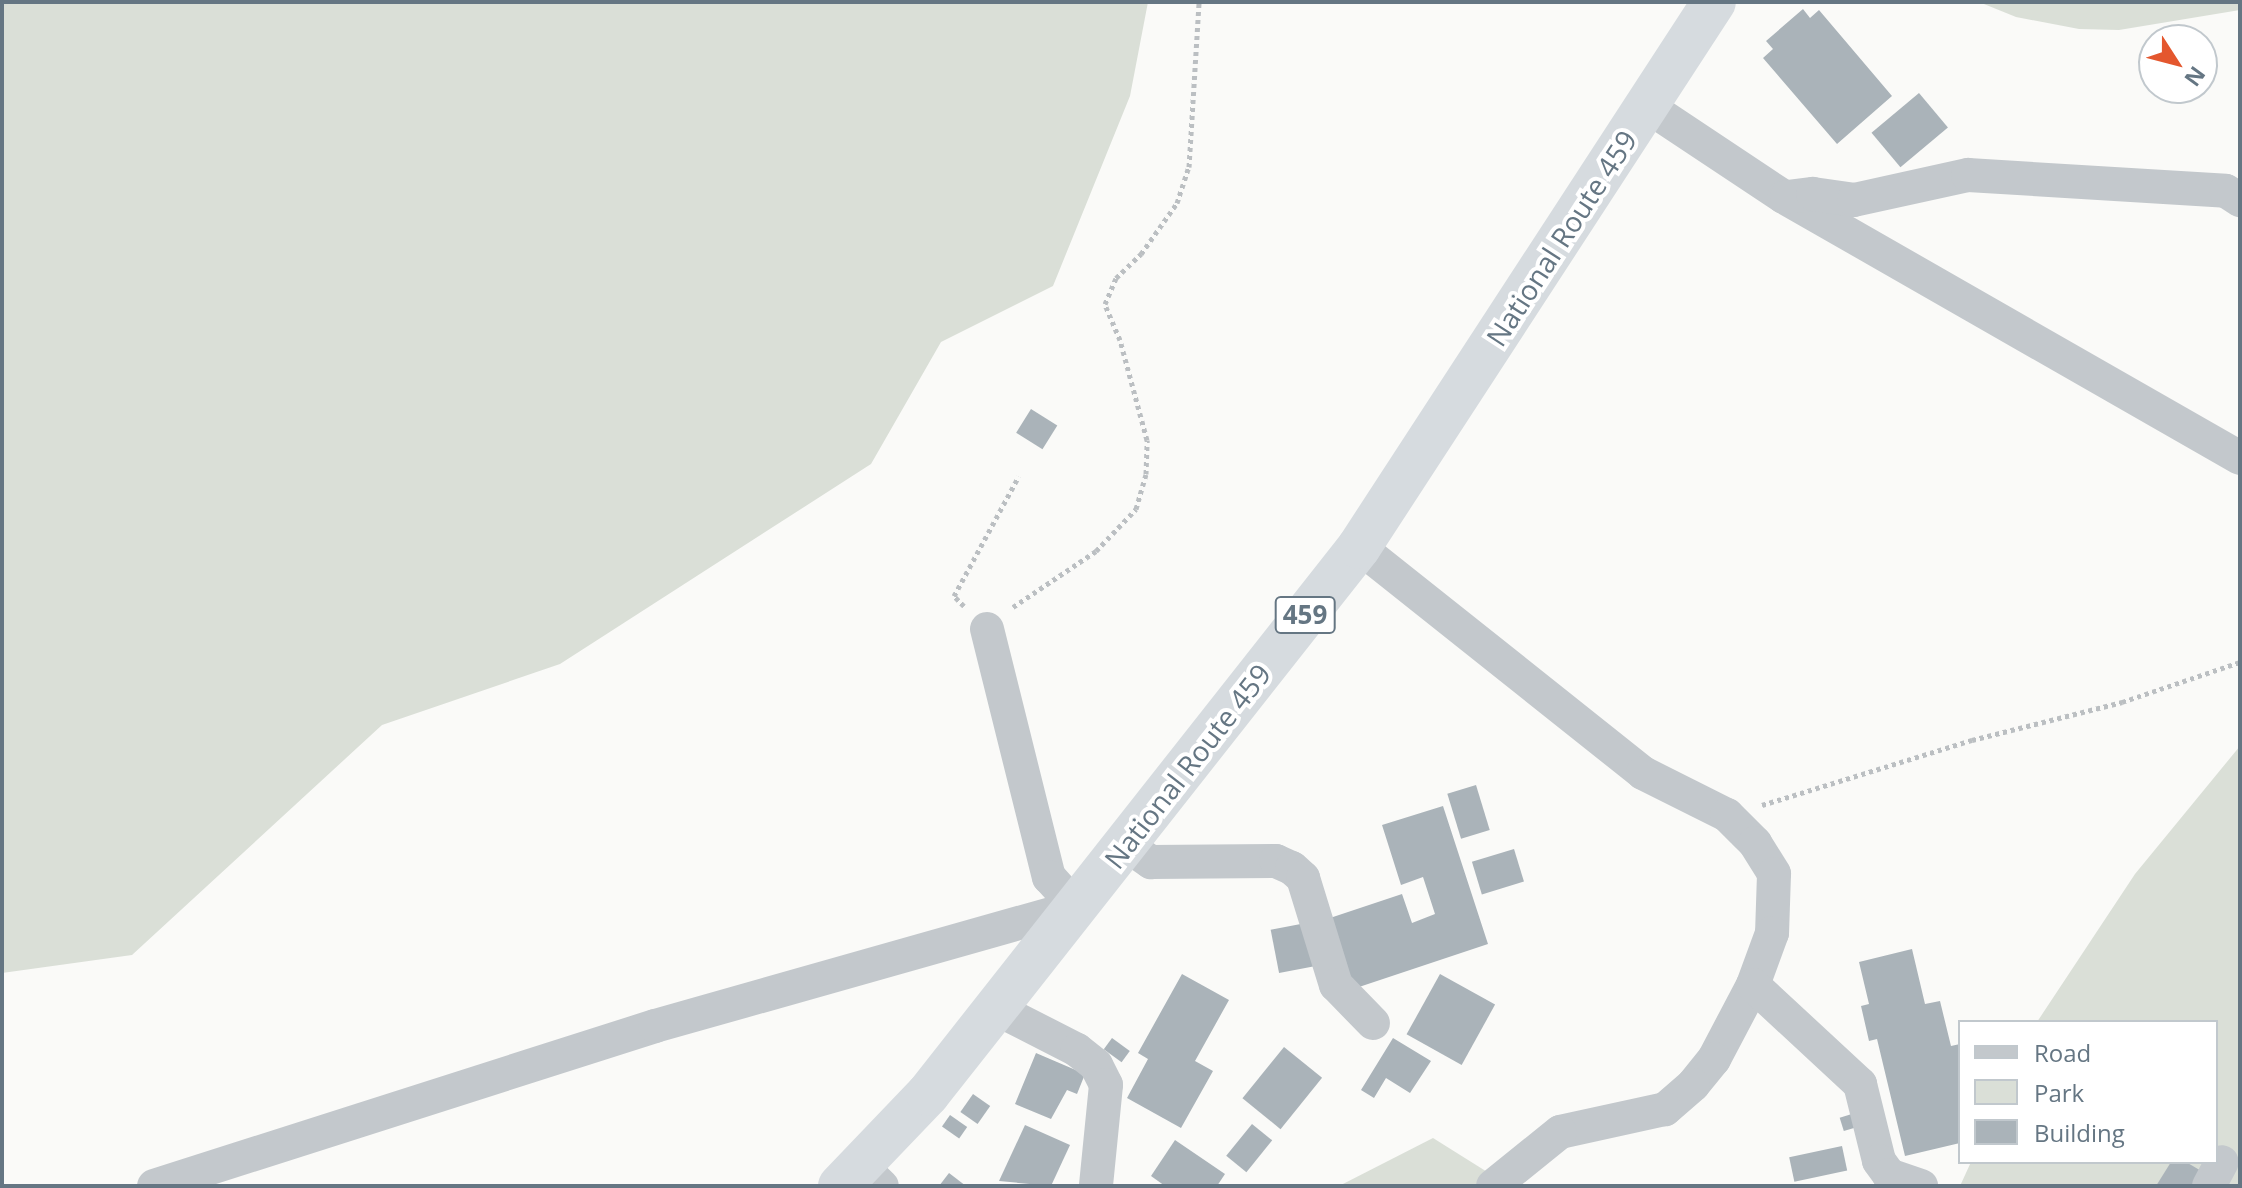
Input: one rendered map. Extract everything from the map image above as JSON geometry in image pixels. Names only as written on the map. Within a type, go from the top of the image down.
[{"type":"highway","name":"National Route 459","points":[[861,1179],[1359,547],[1714,2]]},
{"type":"street","points":[[1647,106],[1784,197],[2239,455]]},
{"type":"street","points":[[1784,197],[1813,194],[1854,200],[1968,175],[2226,191],[2240,200]]},
{"type":"street","points":[[1359,547],[1643,773],[1727,815],[1770,864],[1777,890],[1772,933],[1753,985],[1714,1059],[1678,1101],[1624,1121],[1560,1132],[1493,1186]]},
{"type":"street","points":[[154,1186],[655,1026],[1076,907],[1049,877],[987,629]]},
{"type":"street","points":[[1125,844],[1151,862],[1276,861],[1292,868],[1303,878],[1336,985],[1373,1023]]},
{"type":"street","points":[[1753,985],[1860,1084],[1879,1161],[1889,1175],[1921,1186]]},
{"type":"street","points":[[995,1008],[1077,1050],[1096,1065],[1106,1085],[1096,1186]]},
{"type":"path","points":[[1019,476],[954,596],[987,629],[1096,551],[1136,509],[1146,474],[1147,440],[1120,340],[1105,304],[1116,278],[1141,254],[1177,203],[1189,167],[1199,2]]},
{"type":"path","points":[[1727,815],[1972,740],[2122,702],[2240,662]]},
{"type":"green space","points":[[2,2],[1148,2],[1130,96],[1053,286],[941,342],[871,464],[560,664],[382,725],[132,955],[2,973]]},
{"type":"green space","points":[[1979,2],[2240,2],[2240,10],[2138,24],[2138,27],[2119,30],[2079,29],[2016,17]]},
{"type":"green space","points":[[2240,746],[2240,1186],[1960,1186],[1970,1164],[2218,1164],[2218,1020],[2038,1020],[2135,874]]},
{"type":"green space","points":[[1433,1138],[1500,1180],[1498,1186],[1339,1186]]},
{"type":"building","points":[[1803,9],[1810,18],[1819,10],[1892,96],[1837,144],[1763,58],[1773,49],[1766,41]]},
{"type":"building","points":[[1919,93],[1948,127],[1900,167],[1872,133]]},
{"type":"building","points":[[1031,409],[1057,425],[1042,449],[1016,433]]},
{"type":"building","points":[[1476,785],[1490,830],[1461,839],[1447,794]]},
{"type":"building","points":[[1443,806],[1488,944],[1353,989],[1330,918],[1402,894],[1412,923],[1435,914],[1423,877],[1401,885],[1382,825]]},
{"type":"building","points":[[1514,849],[1524,882],[1482,894],[1472,862]]},
{"type":"building","points":[[1306,923],[1314,966],[1279,973],[1271,930]]},
{"type":"building","points":[[1912,949],[1925,1004],[1940,1001],[1951,1046],[1958,1044],[1958,1143],[1905,1156],[1877,1039],[1869,1041],[1861,1006],[1869,1004],[1859,962]]},
{"type":"building","points":[[1182,974],[1229,1000],[1195,1061],[1213,1071],[1181,1128],[1127,1098],[1148,1059],[1138,1053]]},
{"type":"building","points":[[1440,974],[1495,1005],[1462,1065],[1407,1034]]},
{"type":"building","points":[[1112,1038],[1130,1051],[1122,1062],[1104,1049]]},
{"type":"building","points":[[1393,1038],[1431,1061],[1410,1093],[1386,1078],[1374,1098],[1361,1090]]},
{"type":"building","points":[[1284,1047],[1322,1078],[1281,1129],[1242,1098]]},
{"type":"building","points":[[1036,1053],[1085,1074],[1077,1094],[1067,1090],[1051,1119],[1015,1104]]},
{"type":"building","points":[[973,1094],[990,1106],[978,1124],[960,1112]]},
{"type":"building","points":[[1855,1113],[1859,1126],[1844,1131],[1840,1118]]},
{"type":"building","points":[[950,1115],[967,1127],[959,1139],[942,1126]]},
{"type":"building","points":[[1252,1124],[1272,1140],[1246,1172],[1226,1156]]},
{"type":"building","points":[[1025,1125],[1070,1145],[1051,1186],[999,1181]]},
{"type":"building","points":[[1175,1140],[1225,1174],[1217,1186],[1165,1186],[1151,1176]]},
{"type":"building","points":[[1842,1146],[1847,1170],[1794,1182],[1789,1157]]},
{"type":"building","points":[[2170,1164],[2189,1164],[2203,1172],[2194,1186],[2156,1186]]},
{"type":"building","points":[[949,1173],[966,1186],[939,1186]]}]
